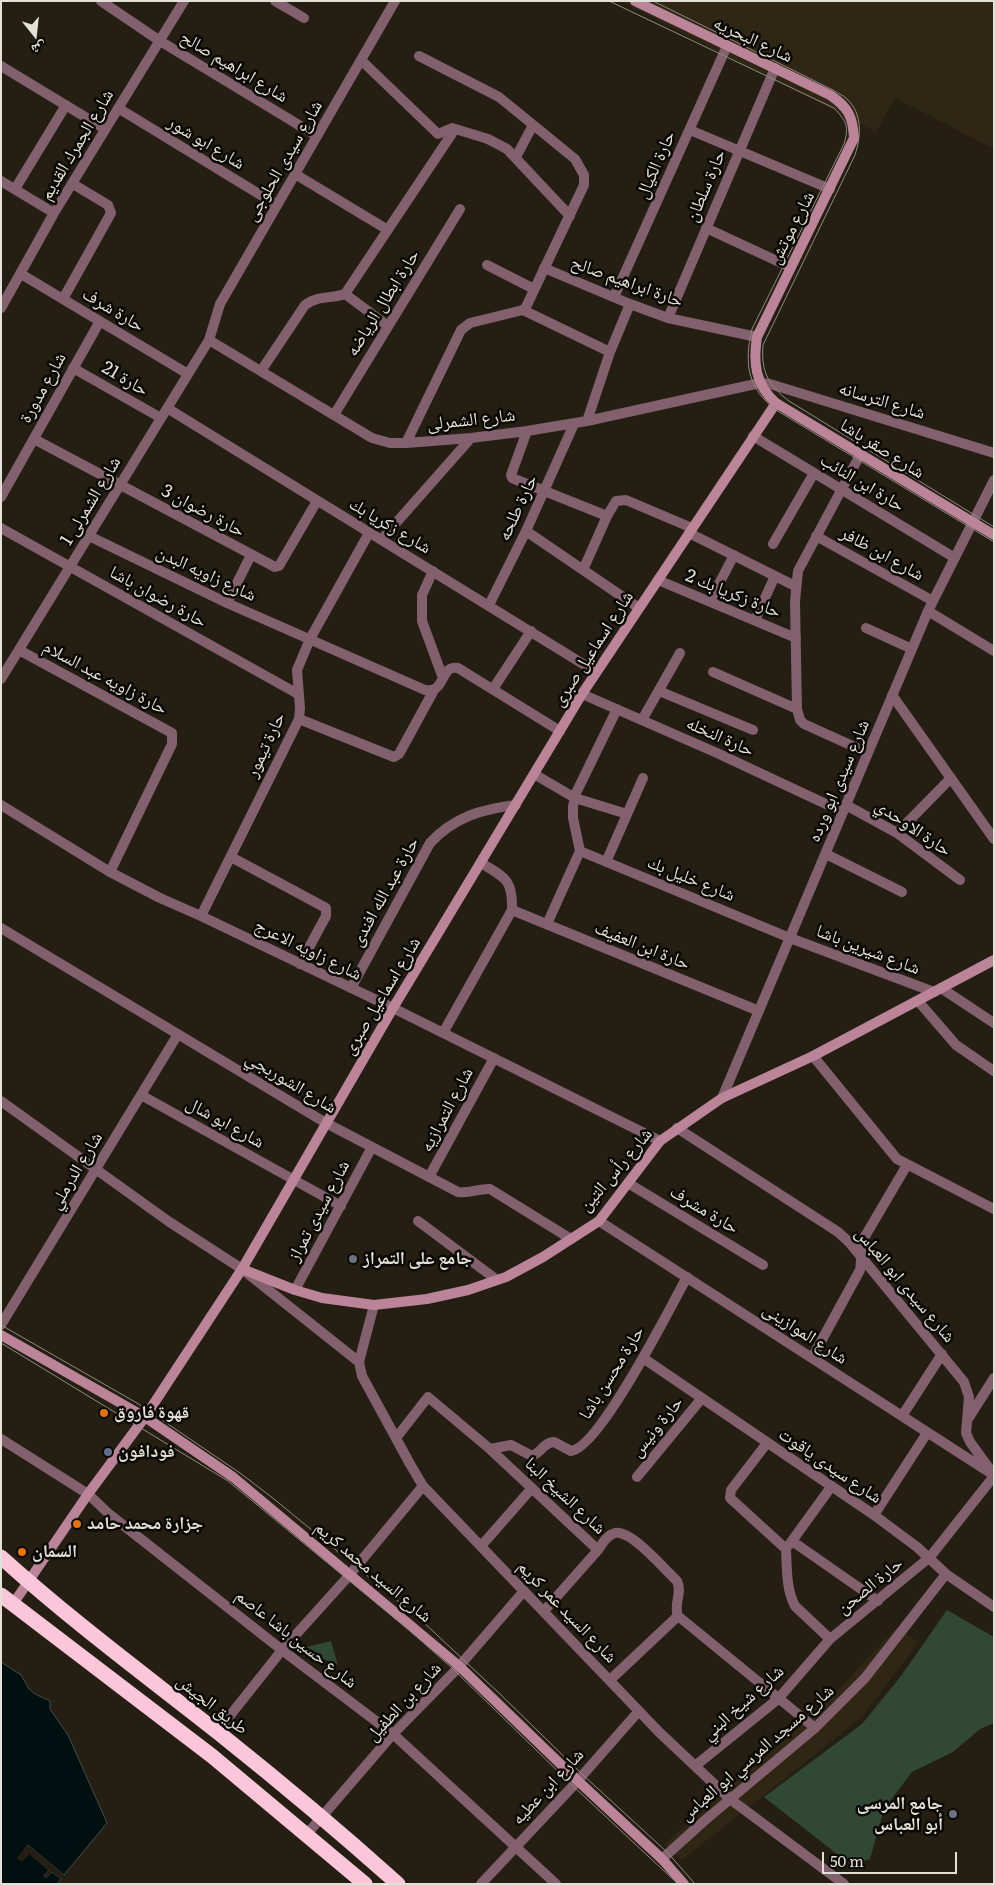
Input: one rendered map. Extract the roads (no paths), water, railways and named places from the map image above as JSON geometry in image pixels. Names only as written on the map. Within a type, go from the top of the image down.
[{"type":"highway","name":"طريق الجيش","points":[[1,1557],[64,1614],[216,1732],[321,1817],[398,1884]]},
{"type":"highway","points":[[7,1599],[212,1756],[365,1884]]},
{"type":"main road","name":"شارع البحريه","points":[[635,1],[830,95]]},
{"type":"main road","name":"شارع موتش","points":[[760,383],[755,366],[757,337],[854,138],[853,125],[849,113],[841,102],[830,95]]},
{"type":"main road","name":"شارع صقر باشا","points":[[760,383],[776,402],[994,535]]},
{"type":"main road","name":"شارع اسماعيل صبرى","points":[[7,1599],[28,1582],[88,1494],[145,1418],[242,1269],[393,1008],[582,694],[776,402]]},
{"type":"main road","name":"شارع رأس التين","points":[[242,1269],[295,1290],[322,1298],[374,1305],[427,1299],[468,1290],[506,1276],[543,1256],[599,1221],[660,1141],[722,1098],[813,1056],[994,960]]},
{"type":"main road","name":"شارع السيد محمد كريم","points":[[1,1336],[145,1418],[233,1477],[459,1666],[662,1859],[684,1884]]},
{"type":"street","name":"شارع ابراهيم صالح","points":[[101,1],[160,41],[317,136]]},
{"type":"street","name":"شارع الجمرك القديم","points":[[1,308],[54,213],[184,1]]},
{"type":"street","points":[[275,1],[304,18]]},
{"type":"street","name":"شارع سيدى الحلوجى","points":[[209,340],[220,304],[395,1]]},
{"type":"street","name":"حارة الكيال","points":[[614,297],[727,46]]},
{"type":"street","name":"حارة ابراهيم صالح","points":[[419,56],[500,97],[575,159],[584,175],[584,185],[570,216],[523,310]]},
{"type":"street","points":[[361,60],[438,134],[449,129],[455,129],[488,139],[508,148],[570,216]]},
{"type":"street","points":[[1,66],[105,129]]},
{"type":"street","name":"حارة سلطان","points":[[668,318],[775,68]]},
{"type":"street","points":[[15,189],[66,105]]},
{"type":"street","name":"شارع ابو شور","points":[[118,108],[277,205]]},
{"type":"street","points":[[516,157],[533,125]]},
{"type":"street","points":[[345,294],[455,129]]},
{"type":"street","points":[[690,130],[830,189]]},
{"type":"street","points":[[295,174],[388,230]]},
{"type":"street","points":[[1,180],[54,213]]},
{"type":"street","points":[[62,298],[111,213],[108,205],[73,184]]},
{"type":"street","name":"حارة ابطال الرياضه","points":[[334,415],[460,209]]},
{"type":"street","points":[[706,228],[790,267]]},
{"type":"street","points":[[487,265],[534,289]]},
{"type":"street","name":"حارة ابراهيم صالح","points":[[544,268],[668,318],[757,337]]},
{"type":"street","name":"حارة شرف","points":[[21,274],[188,374]]},
{"type":"street","points":[[261,371],[305,305],[320,297],[345,294],[388,326]]},
{"type":"street","points":[[587,422],[610,352],[630,304]]},
{"type":"street","points":[[406,443],[461,330],[470,324],[523,310],[610,352]]},
{"type":"street","name":"شارع مدورة","points":[[1,497],[100,321]]},
{"type":"street","name":"شارع الشمرلى","points":[[209,340],[372,438],[390,443],[471,438],[587,422],[760,383]]},
{"type":"street","name":"شارع الشمرلى 1","points":[[1,679],[209,340]]},
{"type":"street","name":"حارة 21","points":[[74,368],[161,418]]},
{"type":"street","name":"شارع الترسانه","points":[[760,383],[770,384],[994,452]]},
{"type":"street","name":"شارع زكريا بك","points":[[167,408],[596,672]]},
{"type":"street","name":"حارة طلحه","points":[[489,605],[526,532],[574,424]]},
{"type":"street","points":[[527,431],[511,477],[607,516]]},
{"type":"street","name":"حارة ابن النائب","points":[[753,436],[955,558]]},
{"type":"street","points":[[381,540],[471,438]]},
{"type":"street","name":"حارة رضوان 3","points":[[34,439],[272,566],[279,566],[317,501]]},
{"type":"street","points":[[860,455],[798,571],[795,586],[797,709],[800,720],[804,724],[868,753]]},
{"type":"street","points":[[773,544],[814,472]]},
{"type":"street","name":"شارع سيدى ابو ورده","points":[[722,1098],[928,611],[994,480]]},
{"type":"street","points":[[583,570],[613,504],[623,500],[691,530],[734,556],[795,586]]},
{"type":"street","name":"حارة رضوان باشا","points":[[1,528],[298,694]]},
{"type":"street","points":[[526,532],[639,608]]},
{"type":"street","name":"حارة تيمور","points":[[201,916],[299,719],[297,670],[310,640],[369,533]]},
{"type":"street","name":"شارع زاويه البدن","points":[[89,536],[227,603],[310,640]]},
{"type":"street","name":"شارع ابن ظافر","points":[[816,536],[933,601]]},
{"type":"street","points":[[227,603],[251,555]]},
{"type":"street","points":[[710,601],[734,556]]},
{"type":"street","points":[[433,571],[422,595],[422,621],[443,678]]},
{"type":"street","points":[[755,620],[775,576]]},
{"type":"street","name":"حارة زكريا بك 2","points":[[658,580],[796,638]]},
{"type":"street","points":[[928,611],[994,651]]},
{"type":"street","points":[[866,628],[912,649]]},
{"type":"street","points":[[492,689],[531,631]]},
{"type":"street","points":[[310,640],[425,690],[434,690]]},
{"type":"street","name":"حارة زاويه عبد السلام","points":[[19,650],[172,733],[172,744],[110,872]]},
{"type":"street","points":[[642,720],[680,653]]},
{"type":"street","points":[[299,719],[394,757],[399,754],[434,690],[449,669],[456,667],[560,731]]},
{"type":"street","points":[[713,672],[797,709]]},
{"type":"street","points":[[659,691],[753,730]]},
{"type":"street","name":"حارة النخله","points":[[582,694],[845,808]]},
{"type":"street","points":[[892,695],[994,839]]},
{"type":"street","points":[[547,924],[580,851],[573,818],[575,798],[617,709]]},
{"type":"street","points":[[534,774],[575,798],[628,814]]},
{"type":"street","points":[[606,862],[643,778]]},
{"type":"street","points":[[897,834],[951,778]]},
{"type":"street","name":"شارع زاويه الاعرج","points":[[1,805],[110,872],[160,898],[393,1008],[660,1141]]},
{"type":"street","name":"حارة عبد الله افندى","points":[[351,988],[430,843],[447,827],[476,812],[490,808],[516,805]]},
{"type":"street","name":"حارة الاوحدي","points":[[845,808],[897,834],[960,880]]},
{"type":"street","name":"شارع خليل بك","points":[[580,851],[790,938]]},
{"type":"street","points":[[826,854],[902,892]]},
{"type":"street","points":[[231,858],[326,908],[326,916],[300,964]]},
{"type":"street","points":[[443,1033],[512,910],[512,893],[509,884],[503,876],[481,863]]},
{"type":"street","name":"حارة ابن العفيف","points":[[512,910],[760,1011]]},
{"type":"street","name":"شارع الشوربجي","points":[[1,928],[326,1123],[458,1192],[466,1194],[482,1189],[490,1189],[571,1239]]},
{"type":"street","name":"شارع شيرين باشا","points":[[790,938],[938,990],[994,1023]]},
{"type":"street","points":[[918,1001],[956,1045],[994,1071]]},
{"type":"street","name":"شارع الدرملي","points":[[1,1324],[178,1034]]},
{"type":"street","points":[[813,1056],[897,1159],[994,1209]]},
{"type":"street","name":"شارع التمرازيه","points":[[429,1177],[494,1058]]},
{"type":"street","name":"شارع ابو شال","points":[[141,1095],[341,1206]]},
{"type":"street","points":[[1,1100],[95,1170],[168,1221],[242,1269],[359,1362],[374,1305]]},
{"type":"street","name":"شارع سيدى ابو العباس","points":[[677,1128],[838,1232],[862,1258],[964,1382],[969,1397],[966,1433],[970,1442],[994,1476]]},
{"type":"street","name":"شارع سيدى تمراز","points":[[295,1290],[372,1147]]},
{"type":"street","points":[[812,1358],[860,1270],[861,1248],[864,1238],[908,1165]]},
{"type":"street","name":"حارة مشرف","points":[[628,1182],[763,1265]]},
{"type":"street","points":[[418,1221],[496,1280]]},
{"type":"street","name":"شارع الموازينى","points":[[599,1221],[994,1476]]},
{"type":"street","name":"حارة محسن باشا","points":[[490,1449],[511,1445],[532,1456],[536,1455],[547,1443],[554,1442],[575,1451],[606,1418],[643,1358],[688,1277]]},
{"type":"street","points":[[902,1416],[942,1354]]},
{"type":"street","name":"شارع سيدى ياقوت","points":[[643,1358],[874,1515],[930,1557],[946,1574],[994,1607]]},
{"type":"street","name":"شارع السيد عمر كريم","points":[[359,1362],[365,1383],[423,1486],[610,1680],[638,1712],[695,1766],[730,1799],[844,1884]]},
{"type":"street","points":[[966,1422],[990,1393],[994,1378]]},
{"type":"street","name":"شارع الشيخ البنا","points":[[396,1438],[428,1397],[490,1449],[598,1550],[608,1536],[614,1534],[625,1535],[640,1545],[679,1584],[680,1590],[676,1610],[678,1616]]},
{"type":"street","name":"حارة ونيس","points":[[637,1477],[702,1398]]},
{"type":"street","points":[[874,1515],[927,1433]]},
{"type":"street","name":"شارع حسين باشا عاصم","points":[[1,1439],[88,1494],[109,1514],[282,1650],[393,1734],[556,1884]]},
{"type":"street","points":[[768,1443],[732,1490],[730,1496],[732,1500],[789,1545],[878,1601]]},
{"type":"street","name":"حارة الصحن","points":[[830,1640],[930,1557],[994,1476]]},
{"type":"street","points":[[216,1732],[282,1650],[349,1575],[423,1486]]},
{"type":"street","points":[[830,1640],[795,1606],[792,1600],[789,1587],[789,1545],[831,1487]]},
{"type":"street","points":[[482,1546],[532,1488]]},
{"type":"street","points":[[544,1611],[598,1550]]},
{"type":"street","name":"شارع مسجد المرسي ابو العباس","points":[[662,1859],[814,1728],[865,1678],[946,1574]]},
{"type":"street","name":"شارع بن الطفيل","points":[[307,1834],[393,1734],[459,1666],[524,1592]]},
{"type":"street","points":[[610,1680],[678,1616],[814,1728]]},
{"type":"street","name":"شارع شيخ البني","points":[[695,1766],[778,1699],[830,1640]]},
{"type":"street","name":"شارع ابن عطيه","points":[[482,1884],[578,1781],[638,1712]]},
{"type":"tram line","points":[[609,1],[834,108],[842,117],[846,124],[844,144],[752,329],[748,353],[750,374],[759,393],[776,410],[994,542]]},
{"type":"tram line","points":[[653,1],[833,90],[852,105],[856,112],[859,126],[859,141],[855,155],[763,345],[763,363],[767,377],[789,401],[994,527]]},
{"type":"tram line","points":[[1,1325],[137,1403],[240,1473],[274,1499],[421,1620],[583,1775],[668,1853],[695,1884]]},
{"type":"tram line","points":[[1,1343],[228,1481],[409,1630],[452,1668],[573,1786],[678,1884]]},
{"type":"place","name":"جامع على التمراز","points":[[353,1259]]},
{"type":"place","name":"قهوة فاروق","points":[[104,1413]]},
{"type":"place","name":"فودافون","points":[[108,1452]]},
{"type":"place","name":"جزارة محمد حامد","points":[[77,1524]]},
{"type":"place","name":"السمان","points":[[22,1552]]},
{"type":"place","name":"جامع المرسى أبو العباس","points":[[953,1814]]}]
